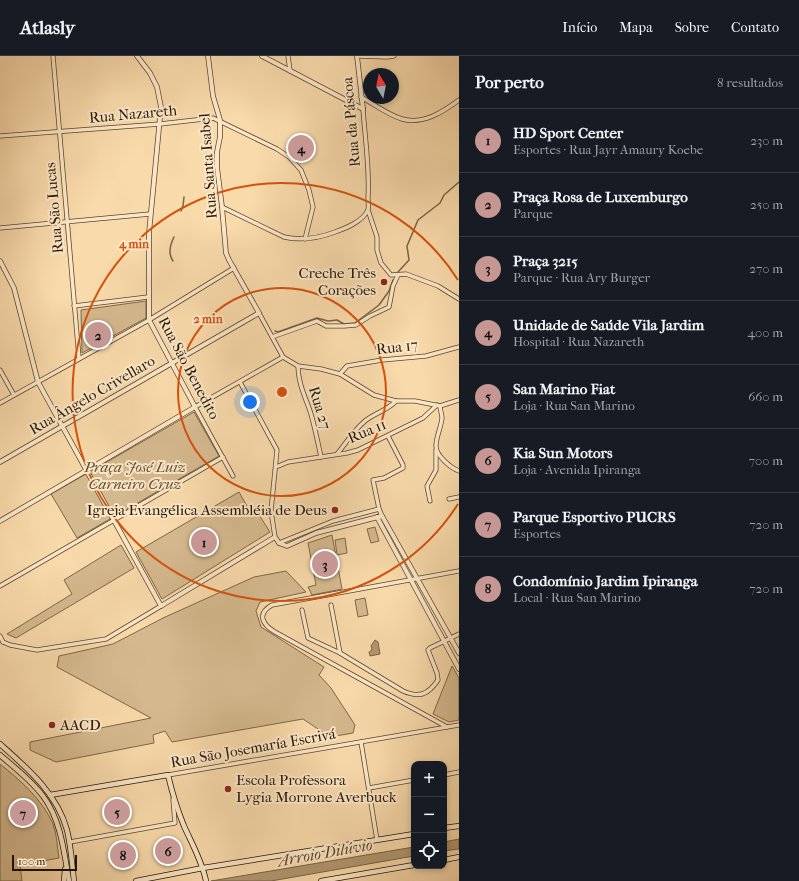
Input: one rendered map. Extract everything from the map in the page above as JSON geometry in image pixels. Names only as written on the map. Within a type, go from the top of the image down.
[{"type":"main road","points":[[0,744],[31,772],[50,794],[61,815],[70,842],[74,881]]},
{"type":"main road","points":[[0,755],[26,778],[61,815]]},
{"type":"main road","name":"Rua São Josemaría Escrivá","points":[[50,794],[168,775]]},
{"type":"main road","points":[[168,775],[173,796],[184,825],[204,868],[205,879]]},
{"type":"main road","points":[[43,796],[59,829],[69,881]]},
{"type":"main road","points":[[447,828],[459,826]]},
{"type":"main road","points":[[136,881],[204,868],[411,834]]},
{"type":"main road","points":[[447,859],[459,857]]},
{"type":"main road","points":[[64,881],[66,864]]},
{"type":"main road","points":[[321,881],[411,866]]},
{"type":"street","name":"Rua São Lucas","points":[[53,56],[79,358]]},
{"type":"street","name":"Rua São Benedito","points":[[137,56],[150,73],[157,86],[161,107],[150,214],[148,320],[233,476]]},
{"type":"street","name":"Rua Santa Isabel","points":[[208,56],[213,96],[220,120],[217,167],[226,252],[283,357]]},
{"type":"street","points":[[262,56],[363,109]]},
{"type":"street","points":[[288,56],[290,71]]},
{"type":"street","points":[[358,56],[394,56]]},
{"type":"street","name":"Rua da Páscoa","points":[[358,56],[369,185],[368,210]]},
{"type":"street","points":[[361,96],[393,115],[403,119],[415,120],[436,115],[445,111],[459,100]]},
{"type":"street","name":"Rua Nazareth","points":[[0,136],[160,124],[213,118],[220,120],[277,149],[289,157],[300,170],[309,190],[313,207],[305,239]]},
{"type":"street","points":[[222,207],[284,237],[294,240],[316,238],[345,228],[359,220],[368,210],[378,237],[376,250],[381,263],[391,275],[406,274],[438,286],[459,298]]},
{"type":"street","points":[[0,228],[150,214]]},
{"type":"street","points":[[0,261],[14,288],[38,382],[162,606]]},
{"type":"street","points":[[0,403],[148,320],[234,268]]},
{"type":"street","points":[[272,337],[317,320],[326,326],[356,325],[370,316],[390,307],[393,286],[398,275]]},
{"type":"street","points":[[74,306],[148,297]]},
{"type":"street","name":"Rua Ângelo Crivellaro","points":[[0,462],[258,313]]},
{"type":"street","name":"Rua 17","points":[[340,374],[347,366],[382,360],[426,356],[459,347]]},
{"type":"street","points":[[0,520],[283,357],[298,366],[321,369],[340,374],[374,395],[396,400],[415,401],[438,405],[459,400]]},
{"type":"street","name":"Rua 27","points":[[298,366],[298,375],[310,413],[321,457]]},
{"type":"street","points":[[0,370],[14,395]]},
{"type":"street","points":[[240,382],[277,450],[271,511],[275,537],[279,543],[286,546],[316,533],[382,516]]},
{"type":"street","points":[[337,454],[354,432],[366,420],[391,406],[396,400]]},
{"type":"street","points":[[430,502],[427,486],[436,470],[436,447],[442,418],[438,405]]},
{"type":"street","name":"Rua 11","points":[[276,467],[288,462],[337,454],[347,454],[358,450],[423,418],[438,405]]},
{"type":"street","points":[[388,436],[403,465],[403,468],[384,478],[373,480],[379,510],[459,653]]},
{"type":"street","points":[[436,447],[438,454],[459,471]]},
{"type":"street","points":[[0,586],[223,457]]},
{"type":"street","points":[[449,499],[459,497]]},
{"type":"street","points":[[279,543],[332,521],[379,510]]},
{"type":"street","points":[[377,517],[459,668]]},
{"type":"street","points":[[0,636],[1,643],[37,650],[106,639],[275,537]]},
{"type":"street","points":[[447,727],[268,628],[264,622],[263,615],[266,608],[272,605],[459,571]]},
{"type":"street","points":[[331,605],[340,654]]},
{"type":"street","points":[[302,610],[308,638],[340,654],[411,695],[428,692],[438,680],[437,673],[428,650],[459,634]]},
{"type":"street","name":"Rua São Josemaría Escrivá","points":[[168,775],[459,725]]},
{"type":"street","points":[[362,742],[377,840]]},
{"type":"street","points":[[447,774],[459,772]]},
{"type":"street","points":[[369,788],[411,781]]},
{"type":"street","points":[[70,842],[175,823],[173,796]]},
{"type":"green space","points":[[146,301],[146,318],[82,353],[81,310]]},
{"type":"green space","name":"Praça José Luiz Carneiro Cruz","points":[[194,412],[219,456],[77,538],[51,494]]},
{"type":"green space","points":[[239,492],[247,506],[252,504],[270,532],[162,599],[136,552]]},
{"type":"green space","points":[[375,527],[379,541],[371,543],[367,529]]},
{"type":"green space","points":[[332,535],[342,589],[312,595],[308,587],[316,585],[308,543]]},
{"type":"green space","points":[[345,538],[347,553],[337,555],[335,540]]},
{"type":"green space","points":[[121,545],[134,568],[16,638],[7,634],[72,594],[64,580]]},
{"type":"green space","points":[[286,571],[306,592],[260,602],[256,611],[261,627],[324,667],[319,675],[331,688],[355,725],[353,733],[330,737],[303,719],[172,742],[165,731],[153,735],[154,743],[56,762],[30,750],[30,742],[151,718],[57,667],[59,656],[113,644],[163,618],[254,577]]},
{"type":"green space","points":[[365,598],[368,615],[358,617],[355,600]]},
{"type":"green space","points":[[452,666],[459,678],[459,720],[449,722],[433,714]]},
{"type":"green space","points":[[0,764],[23,784],[43,806],[53,824],[55,832],[59,858],[20,865],[22,881],[0,881]]},
{"type":"shaded area","points":[[375,640],[378,642],[380,654],[370,656],[369,652],[372,650],[371,646]]},
{"type":"shaded area","points":[[459,839],[459,849],[447,851],[447,841]]},
{"type":"shaded area","name":"Arroio Dilúvio","points":[[411,848],[411,857],[271,881],[211,881]]},
{"type":"waterway","points":[[398,272],[409,260],[407,246],[418,220],[440,203],[444,195],[459,182]]},
{"type":"waterway","points":[[181,211],[184,197]]},
{"type":"waterway","points":[[173,261],[170,255],[170,249],[174,237]]},
{"type":"waterway","points":[[275,331],[278,332],[317,318],[328,321],[337,320],[344,324],[355,323],[379,305],[389,291],[393,280]]},
{"type":"place","name":"Unidade de Saúde Vila Jardim","points":[[301,148]]},
{"type":"place","name":"Creche Três Corações","points":[[384,282]]},
{"type":"place","name":"Praça Rosa de Luxemburgo","points":[[98,335]]},
{"type":"place","name":"Igreja Evangélica Assembléia de Deus","points":[[335,510]]},
{"type":"place","name":"HD Sport Center","points":[[204,542]]},
{"type":"place","name":"Praça 3215","points":[[325,564]]},
{"type":"place","name":"AACD","points":[[52,725]]},
{"type":"place","name":"Escola Professora Lygia Morrone Averbuck","points":[[228,789]]},
{"type":"place","name":"San Marino Fiat","points":[[117,812]]},
{"type":"place","name":"Parque Esportivo PUCRS","points":[[23,813]]},
{"type":"place","name":"Kia Sun Motors","points":[[168,851]]},
{"type":"place","name":"Condomínio Jardim Ipiranga","points":[[123,855]]}]
